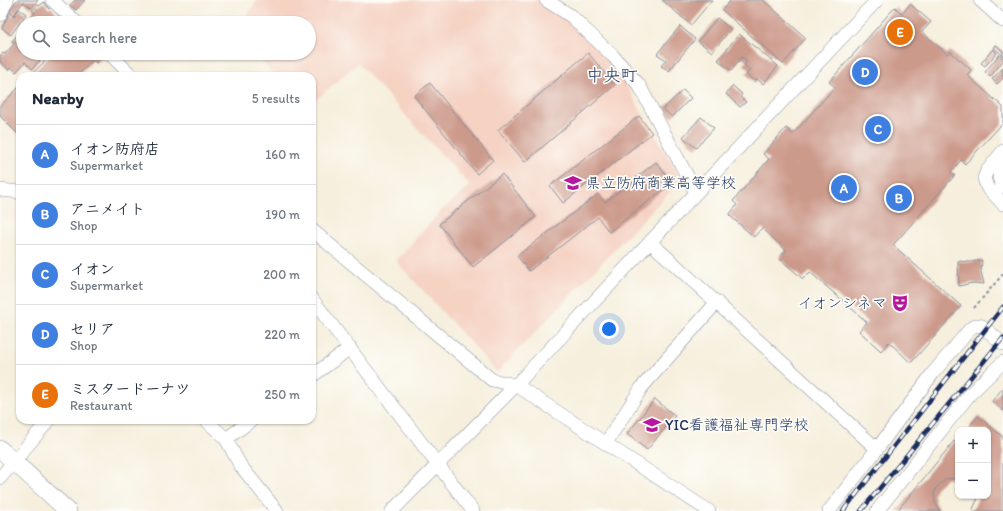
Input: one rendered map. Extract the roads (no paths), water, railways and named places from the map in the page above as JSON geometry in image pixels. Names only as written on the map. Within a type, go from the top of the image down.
[{"type":"main road","points":[[0,449],[68,511]]},
{"type":"street","points":[[0,15],[7,0]]},
{"type":"street","points":[[52,0],[69,16]]},
{"type":"street","points":[[546,0],[571,16],[613,56],[639,85],[696,193]]},
{"type":"street","points":[[392,511],[516,385],[878,0]]},
{"type":"street","points":[[980,0],[1003,21]]},
{"type":"street","points":[[116,60],[128,72]]},
{"type":"street","points":[[1003,151],[987,171],[984,178],[987,187],[1003,204]]},
{"type":"street","points":[[1003,167],[1000,170],[999,178],[1003,187]]},
{"type":"street","points":[[0,190],[16,192]]},
{"type":"street","points":[[316,233],[492,380],[516,385],[709,511]]},
{"type":"street","points":[[650,242],[877,449]]},
{"type":"street","points":[[606,443],[642,387],[717,302]]},
{"type":"street","points":[[316,304],[473,511]]},
{"type":"street","points":[[829,511],[933,373],[971,328],[976,325],[982,326],[1003,344]]},
{"type":"street","points":[[316,373],[350,348]]},
{"type":"street","points":[[877,511],[970,394],[1003,362]]},
{"type":"street","points":[[0,478],[45,424]]},
{"type":"street","points":[[210,424],[226,439],[240,465],[277,511]]},
{"type":"street","points":[[226,439],[247,424]]},
{"type":"railway","points":[[843,511],[1003,307]]},
{"type":"railway","points":[[861,511],[1003,338]]},
{"type":"place","name":"ミスタードーナツ","points":[[900,32]]},
{"type":"place","name":"セリア","points":[[865,72]]},
{"type":"place","name":"イオン","points":[[878,129]]},
{"type":"place","name":"県立防府商業高等学校","points":[[573,183]]},
{"type":"place","name":"イオン防府店","points":[[844,188]]},
{"type":"place","name":"アニメイト","points":[[899,198]]},
{"type":"place","name":"イオンシネマ","points":[[900,303]]},
{"type":"place","name":"YIC看護福祉専門学校","points":[[652,425]]},
{"type":"district","name":"中央町","points":[[612,75]]}]
